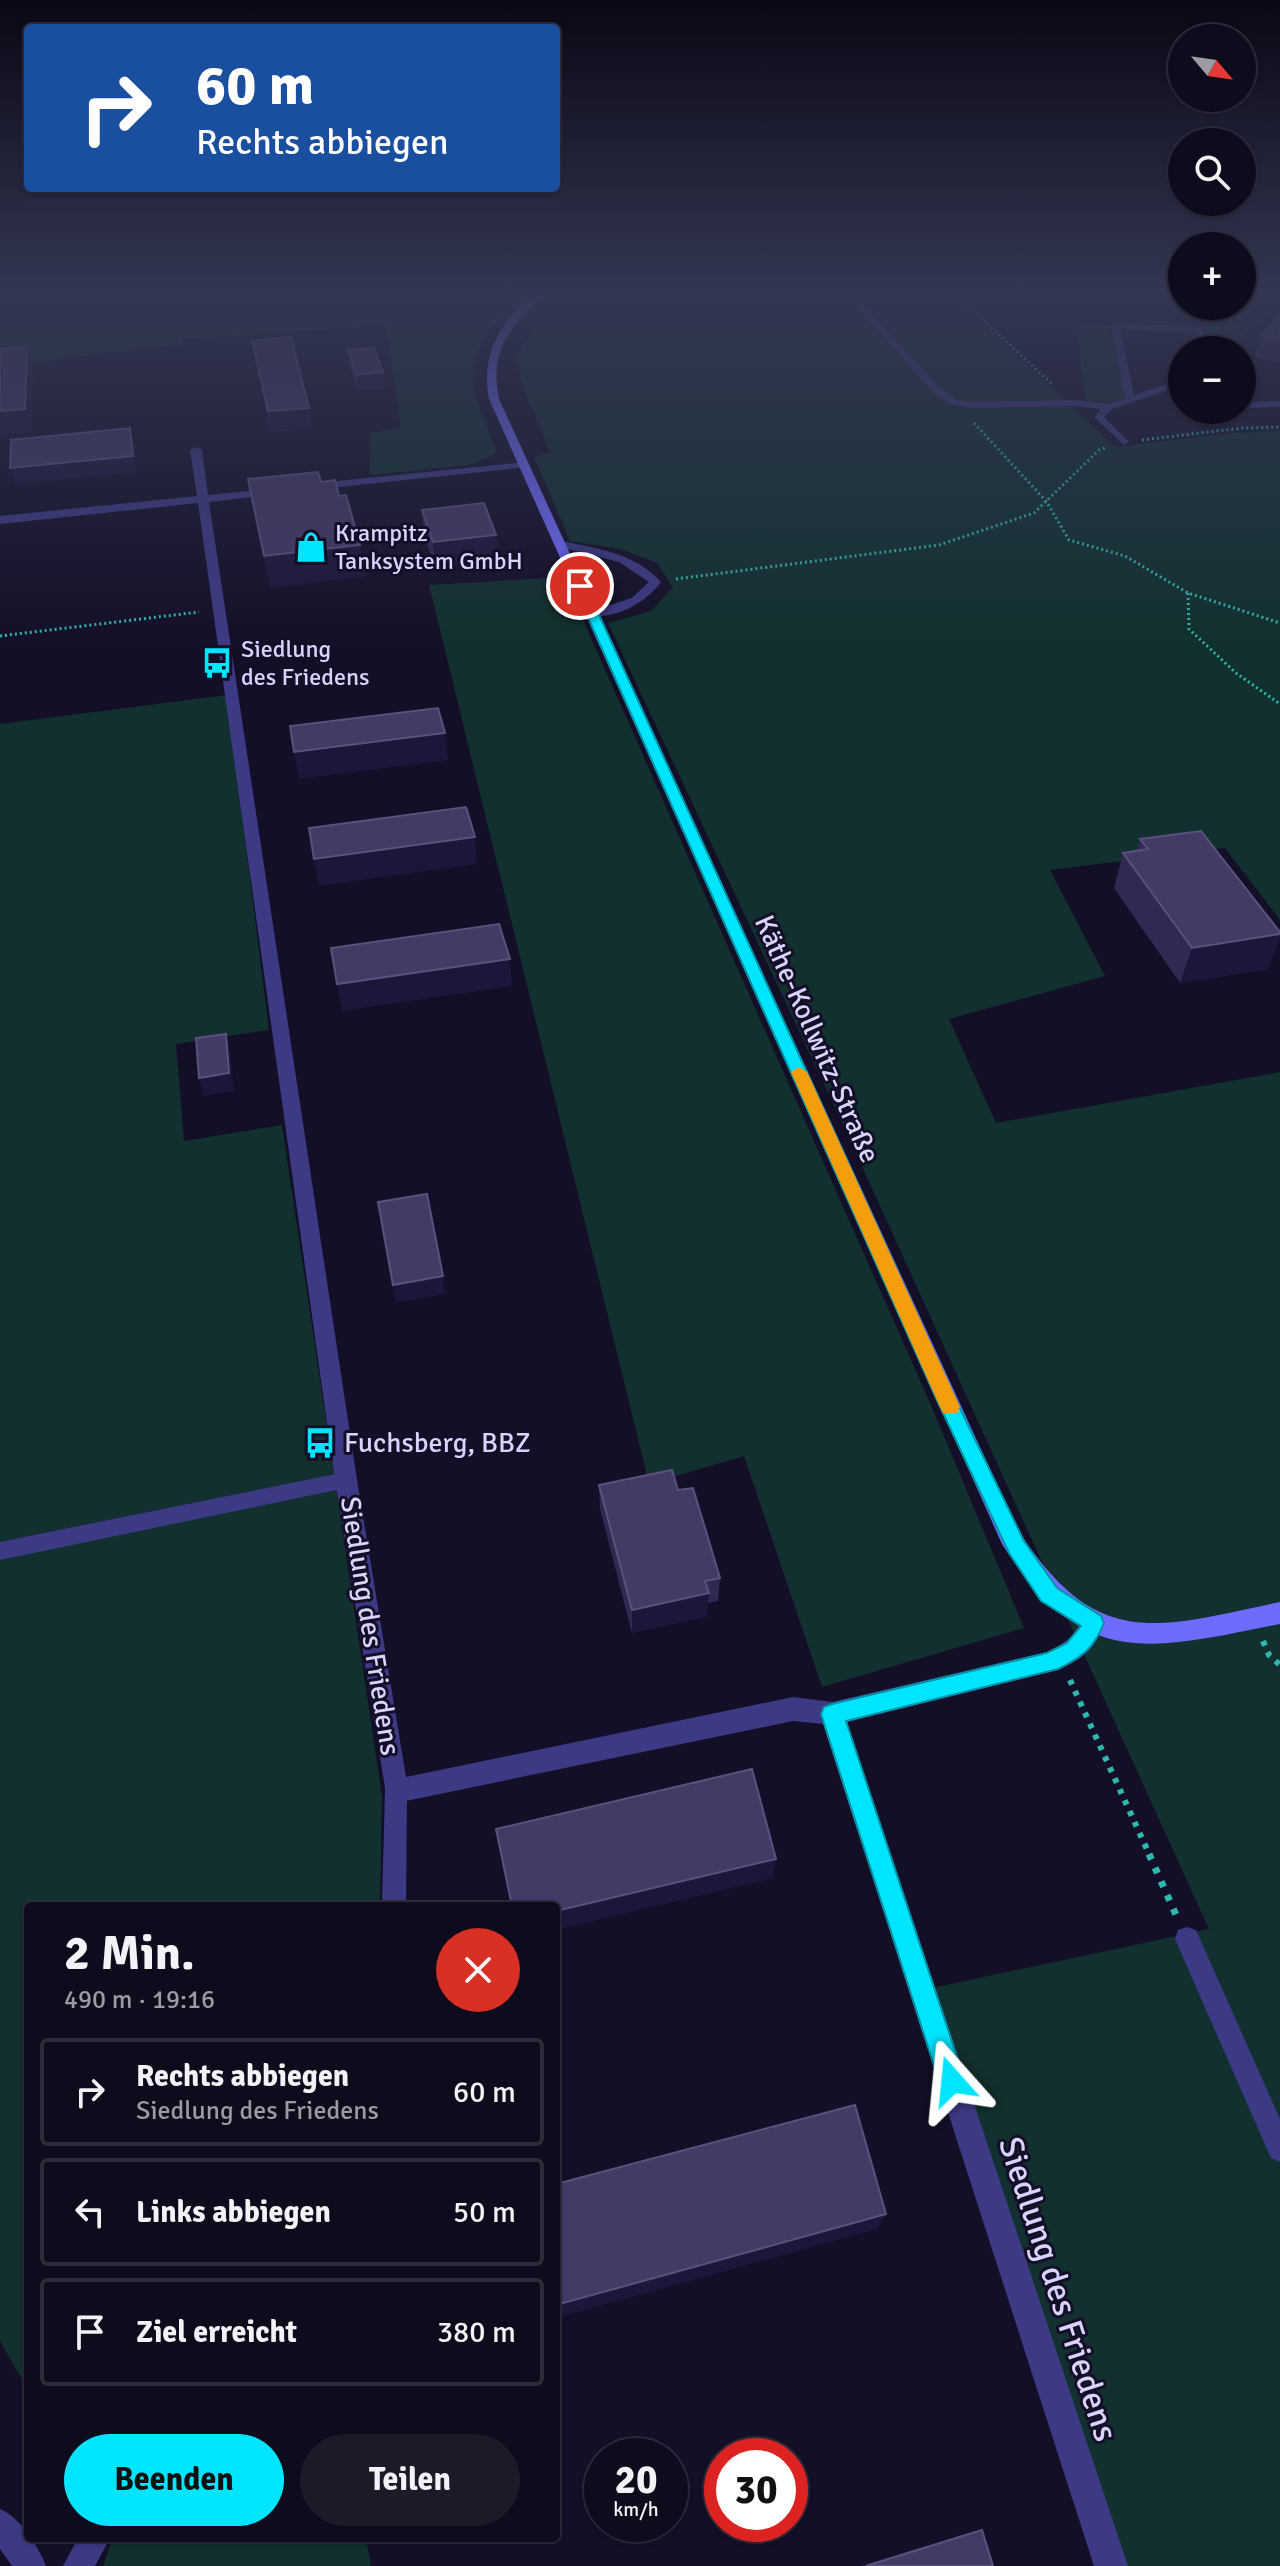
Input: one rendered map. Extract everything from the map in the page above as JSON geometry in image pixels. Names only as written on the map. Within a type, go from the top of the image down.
[{"type":"main road","name":"Käthe-Kollwitz-Straße","points":[[499,410],[951,1410],[1017,1547],[1049,1594],[1093,1623],[1139,1635],[1172,1634],[1280,1613]]},
{"type":"street","name":"Siedlung des Friedens","points":[[196,450],[346,1480],[396,1791],[793,1709],[832,1714],[1015,1671],[1075,1650],[1087,1637],[1093,1623]]},
{"type":"street","points":[[0,520],[524,465]]},
{"type":"street","name":"Siedlung des Friedens","points":[[832,1714],[1111,2566]]},
{"type":"lane","points":[[1106,410],[1099,417],[1124,442]]},
{"type":"lane","points":[[560,544],[607,553],[641,566],[655,582],[648,595],[592,614]]},
{"type":"lane","points":[[0,1551],[346,1480]]},
{"type":"lane","points":[[394,1902],[396,1791]]},
{"type":"lane","points":[[1187,1939],[1280,2149]]},
{"type":"lane","points":[[0,2524],[31,2566]]},
{"type":"lane","points":[[78,2566],[93,2542]]},
{"type":"path","points":[[961,410],[1046,501],[1069,540],[1125,556],[1188,593],[1280,623]]},
{"type":"path","points":[[655,582],[939,545],[1034,513],[1099,450],[1124,442],[1196,436],[1242,428],[1280,427]]},
{"type":"path","points":[[1188,593],[1189,629],[1236,673],[1280,704]]},
{"type":"path","points":[[0,636],[220,610]]},
{"type":"path","points":[[1059,1657],[1187,1939]]},
{"type":"green space","points":[[398,410],[480,410],[497,453],[470,465],[370,475],[370,433],[401,428]]},
{"type":"green space","points":[[533,410],[1075,410],[1115,447],[1232,433],[1280,431],[1280,920],[1225,848],[1050,870],[1105,976],[949,1019],[996,1123],[1280,1072],[1280,2566],[1111,2566],[923,1990],[1209,1929],[850,1140],[608,623],[651,611],[673,587],[657,563],[621,549],[570,541],[534,457],[550,452]]},
{"type":"green space","points":[[564,577],[931,1405],[1024,1628],[822,1687],[744,1456],[649,1484],[429,585]]},
{"type":"green space","points":[[227,695],[269,1030],[176,1044],[184,1141],[282,1125],[382,1796],[380,1902],[24,1902],[24,2383],[0,2341],[0,724]]},
{"type":"green space","points":[[112,2542],[367,2542],[371,2566],[103,2566]]},
{"type":"building","points":[[130,428],[133,456],[10,468],[11,440]]},
{"type":"building","points":[[318,472],[321,482],[335,480],[339,496],[346,495],[360,545],[264,556],[248,479]]},
{"type":"building","points":[[484,503],[496,535],[433,542],[422,510]]},
{"type":"building","points":[[438,708],[445,733],[294,752],[290,726]]},
{"type":"building","points":[[466,807],[475,837],[314,859],[309,828]]},
{"type":"building","points":[[1201,831],[1280,934],[1192,948],[1123,853],[1148,849],[1140,839]]},
{"type":"building","points":[[499,924],[510,959],[337,984],[331,948]]},
{"type":"building","points":[[226,1034],[229,1073],[199,1078],[196,1038]]},
{"type":"building","points":[[427,1194],[443,1276],[393,1285],[378,1202]]},
{"type":"building","points":[[672,1470],[678,1490],[693,1488],[720,1578],[705,1581],[709,1593],[632,1610],[599,1485]]},
{"type":"building","points":[[752,1769],[776,1859],[560,1910],[560,1902],[511,1902],[496,1829]]},
{"type":"building","points":[[855,2105],[886,2214],[560,2304],[560,2183]]},
{"type":"building","points":[[982,2530],[993,2566],[866,2566]]},
{"type":"slow traffic","points":[[799,1072],[950,1407]]},
{"type":"place","name":"Krampitz Tanksystem GmbH","points":[[311,547]]},
{"type":"place","name":"Siedlung des Friedens","points":[[217,663]]},
{"type":"place","name":"Fuchsberg, BBZ","points":[[320,1443]]},
{"type":"route","points":[[580,586],[946,1398],[1017,1547],[1049,1594],[1070,1611],[1093,1623],[1087,1637],[1075,1650],[1050,1662],[832,1714],[952,2081]]}]
